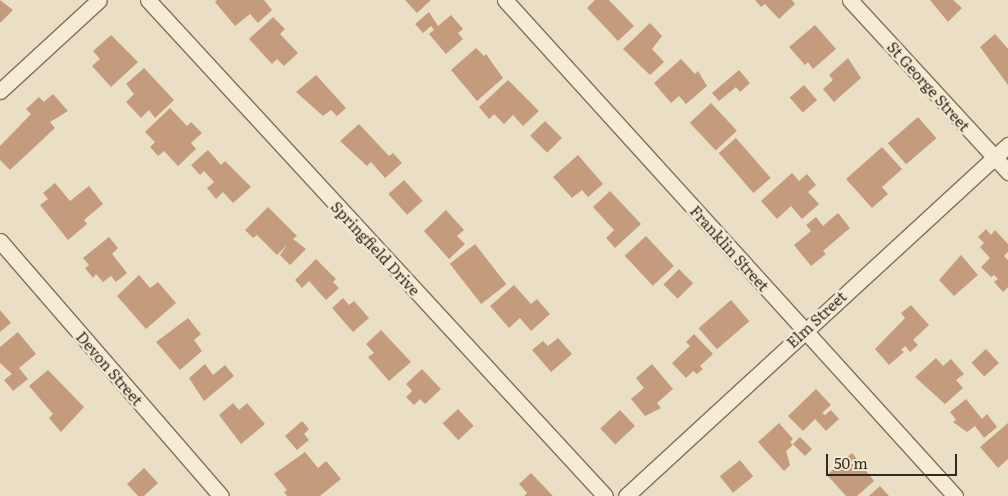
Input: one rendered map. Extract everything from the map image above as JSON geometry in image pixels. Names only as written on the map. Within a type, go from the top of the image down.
[{"type":"street","points":[[0,91],[99,0]]},
{"type":"street","name":"Springfield Drive","points":[[148,0],[605,496]]},
{"type":"street","name":"Franklin Street","points":[[505,0],[955,496]]},
{"type":"street","name":"St George Street","points":[[850,0],[1008,172]]},
{"type":"street","name":"Elm Street","points":[[626,496],[1008,145]]},
{"type":"street","name":"Devon Street","points":[[0,241],[213,493]]},
{"type":"building","points":[[0,0],[13,10],[0,23]]},
{"type":"building","points":[[217,0],[264,0],[272,10],[258,23],[250,14],[235,26],[215,2]]},
{"type":"building","points":[[405,0],[431,0],[417,13]]},
{"type":"building","points":[[595,0],[609,0],[634,26],[618,41],[587,8]]},
{"type":"building","points":[[755,0],[792,0],[795,4],[779,19],[765,4],[761,7]]},
{"type":"building","points":[[930,0],[953,0],[962,8],[948,22]]},
{"type":"building","points":[[429,12],[438,26],[451,15],[463,29],[458,33],[463,39],[446,54],[429,34],[434,30],[431,26],[423,33],[415,24]]},
{"type":"building","points":[[273,17],[285,29],[280,34],[298,53],[284,66],[277,59],[272,64],[249,39]]},
{"type":"building","points":[[650,23],[662,36],[652,49],[664,62],[650,75],[623,49]]},
{"type":"building","points":[[815,25],[836,49],[813,69],[808,62],[805,65],[789,47]]},
{"type":"building","points":[[995,34],[1008,49],[1008,85],[980,47]]},
{"type":"building","points":[[111,35],[138,62],[111,87],[92,66],[100,59],[93,51]]},
{"type":"building","points":[[476,48],[484,56],[486,54],[503,78],[477,101],[451,70]]},
{"type":"building","points":[[848,58],[861,78],[834,102],[823,89],[833,80],[829,75]]},
{"type":"building","points":[[681,59],[695,74],[698,71],[707,86],[686,104],[679,96],[671,103],[654,83]]},
{"type":"building","points":[[144,68],[174,100],[155,118],[149,110],[141,118],[126,102],[134,94],[126,84]]},
{"type":"building","points":[[739,70],[750,83],[740,92],[736,87],[719,101],[712,93]]},
{"type":"building","points":[[316,75],[346,108],[337,116],[331,110],[323,116],[296,92]]},
{"type":"building","points":[[508,80],[539,111],[523,126],[513,115],[504,124],[494,114],[489,119],[479,107]]},
{"type":"building","points":[[804,85],[817,100],[803,113],[790,97]]},
{"type":"building","points":[[53,94],[68,111],[50,122],[55,128],[10,170],[0,160],[0,146],[31,114],[26,109],[39,97],[44,102]]},
{"type":"building","points":[[711,103],[737,131],[716,151],[690,123]]},
{"type":"building","points":[[170,108],[187,126],[191,122],[202,133],[191,143],[196,149],[178,166],[164,151],[158,156],[150,147],[155,142],[145,132]]},
{"type":"building","points":[[918,117],[936,138],[906,164],[888,143]]},
{"type":"building","points":[[545,121],[562,138],[547,153],[530,136]]},
{"type":"building","points":[[359,124],[389,156],[393,153],[402,163],[385,178],[371,162],[367,166],[340,141]]},
{"type":"building","points":[[736,138],[771,178],[753,193],[719,153]]},
{"type":"building","points":[[882,147],[902,169],[882,187],[888,194],[872,208],[846,179]]},
{"type":"building","points":[[208,150],[221,165],[225,161],[251,187],[233,203],[223,192],[216,199],[207,188],[214,182],[204,171],[200,175],[191,165]]},
{"type":"building","points":[[578,155],[603,184],[588,197],[582,190],[572,198],[553,177]]},
{"type":"building","points":[[792,173],[799,181],[807,174],[816,185],[808,192],[819,204],[802,219],[791,206],[777,219],[761,201]]},
{"type":"building","points":[[404,180],[423,201],[407,215],[388,194]]},
{"type":"building","points":[[55,183],[70,201],[89,186],[103,204],[84,220],[87,224],[68,240],[40,205],[48,199],[43,193]]},
{"type":"building","points":[[610,191],[641,224],[615,248],[606,238],[614,230],[593,207]]},
{"type":"building","points":[[268,207],[297,236],[293,239],[306,249],[290,265],[280,255],[287,245],[277,255],[257,235],[253,238],[245,230]]},
{"type":"building","points":[[446,210],[464,230],[457,236],[465,244],[449,259],[424,231]]},
{"type":"building","points":[[838,213],[850,228],[823,251],[826,254],[811,266],[794,245],[811,231],[806,225],[816,217],[823,226]]},
{"type":"building","points":[[986,229],[991,235],[995,230],[1008,244],[1008,252],[1004,256],[1008,260],[1008,287],[1003,292],[994,282],[998,279],[994,275],[991,277],[981,267],[990,258],[980,247],[984,243],[978,237]]},
{"type":"building","points":[[646,236],[674,266],[653,286],[625,256]]},
{"type":"building","points":[[109,237],[118,248],[112,254],[127,273],[116,282],[111,276],[103,282],[96,274],[93,278],[85,268],[89,265],[83,258]]},
{"type":"building","points":[[475,244],[506,284],[481,304],[450,264]]},
{"type":"building","points":[[961,255],[978,275],[954,296],[939,280]]},
{"type":"building","points":[[316,259],[336,279],[333,282],[339,288],[326,300],[309,281],[302,288],[295,280]]},
{"type":"building","points":[[679,269],[693,283],[678,299],[663,285]]},
{"type":"building","points":[[139,275],[150,288],[158,282],[176,303],[146,329],[117,296]]},
{"type":"building","points":[[514,285],[531,304],[537,299],[550,314],[531,331],[520,318],[509,328],[490,306]]},
{"type":"building","points":[[343,298],[349,305],[354,301],[369,318],[353,332],[332,308]]},
{"type":"building","points":[[731,300],[749,321],[717,349],[699,328]]},
{"type":"building","points":[[911,305],[929,325],[913,340],[918,345],[910,352],[905,346],[901,350],[904,352],[889,365],[875,349],[905,318],[901,313]]},
{"type":"building","points":[[0,310],[11,323],[0,332]]},
{"type":"building","points":[[188,318],[201,334],[194,340],[202,351],[180,370],[156,342]]},
{"type":"building","points":[[381,330],[411,362],[389,381],[368,357],[374,353],[366,344]]},
{"type":"building","points":[[18,332],[36,354],[19,368],[28,379],[13,391],[4,380],[12,374],[0,363],[0,347]]},
{"type":"building","points":[[694,334],[713,354],[700,366],[703,369],[697,374],[693,371],[686,378],[672,363],[690,346],[686,342]]},
{"type":"building","points":[[558,338],[572,354],[551,372],[532,350],[543,341],[548,346]]},
{"type":"building","points":[[986,349],[999,363],[984,377],[971,363]]},
{"type":"building","points":[[936,358],[943,366],[951,359],[964,374],[956,380],[963,388],[945,404],[915,377]]},
{"type":"building","points":[[205,364],[213,375],[225,365],[234,376],[204,401],[189,378]]},
{"type":"building","points":[[652,364],[673,389],[657,403],[661,408],[645,416],[631,399],[644,388],[636,378]]},
{"type":"building","points":[[422,369],[441,389],[425,404],[420,399],[414,405],[406,397],[412,391],[406,384]]},
{"type":"building","points":[[48,370],[84,407],[61,432],[49,418],[53,414],[29,386]]},
{"type":"building","points":[[816,389],[831,405],[822,413],[825,415],[831,410],[839,419],[826,431],[815,419],[803,431],[788,416]]},
{"type":"building","points":[[966,399],[982,419],[987,414],[997,427],[984,438],[975,426],[967,432],[953,422],[956,420],[950,412]]},
{"type":"building","points":[[233,403],[239,410],[247,403],[265,424],[241,444],[219,415]]},
{"type":"building","points":[[458,409],[474,426],[458,440],[443,423]]},
{"type":"building","points":[[620,410],[635,426],[615,445],[600,428]]},
{"type":"building","points":[[302,421],[309,429],[304,434],[309,440],[297,450],[285,436]]},
{"type":"building","points":[[779,423],[793,439],[790,442],[793,445],[786,451],[790,465],[784,471],[758,442]]},
{"type":"building","points":[[1008,423],[1008,459],[998,468],[980,447]]},
{"type":"building","points":[[800,437],[812,449],[805,456],[793,444]]},
{"type":"building","points":[[305,452],[318,468],[326,461],[341,479],[320,496],[287,496],[284,492],[287,490],[274,474]]},
{"type":"building","points":[[852,453],[874,481],[857,496],[846,496],[827,475]]},
{"type":"building","points":[[740,460],[753,476],[733,493],[720,476]]},
{"type":"building","points":[[144,468],[158,483],[144,496],[138,496],[127,484]]},
{"type":"building","points":[[531,473],[553,496],[524,496],[527,493],[519,484]]},
{"type":"building","points":[[880,486],[889,496],[869,496]]}]
